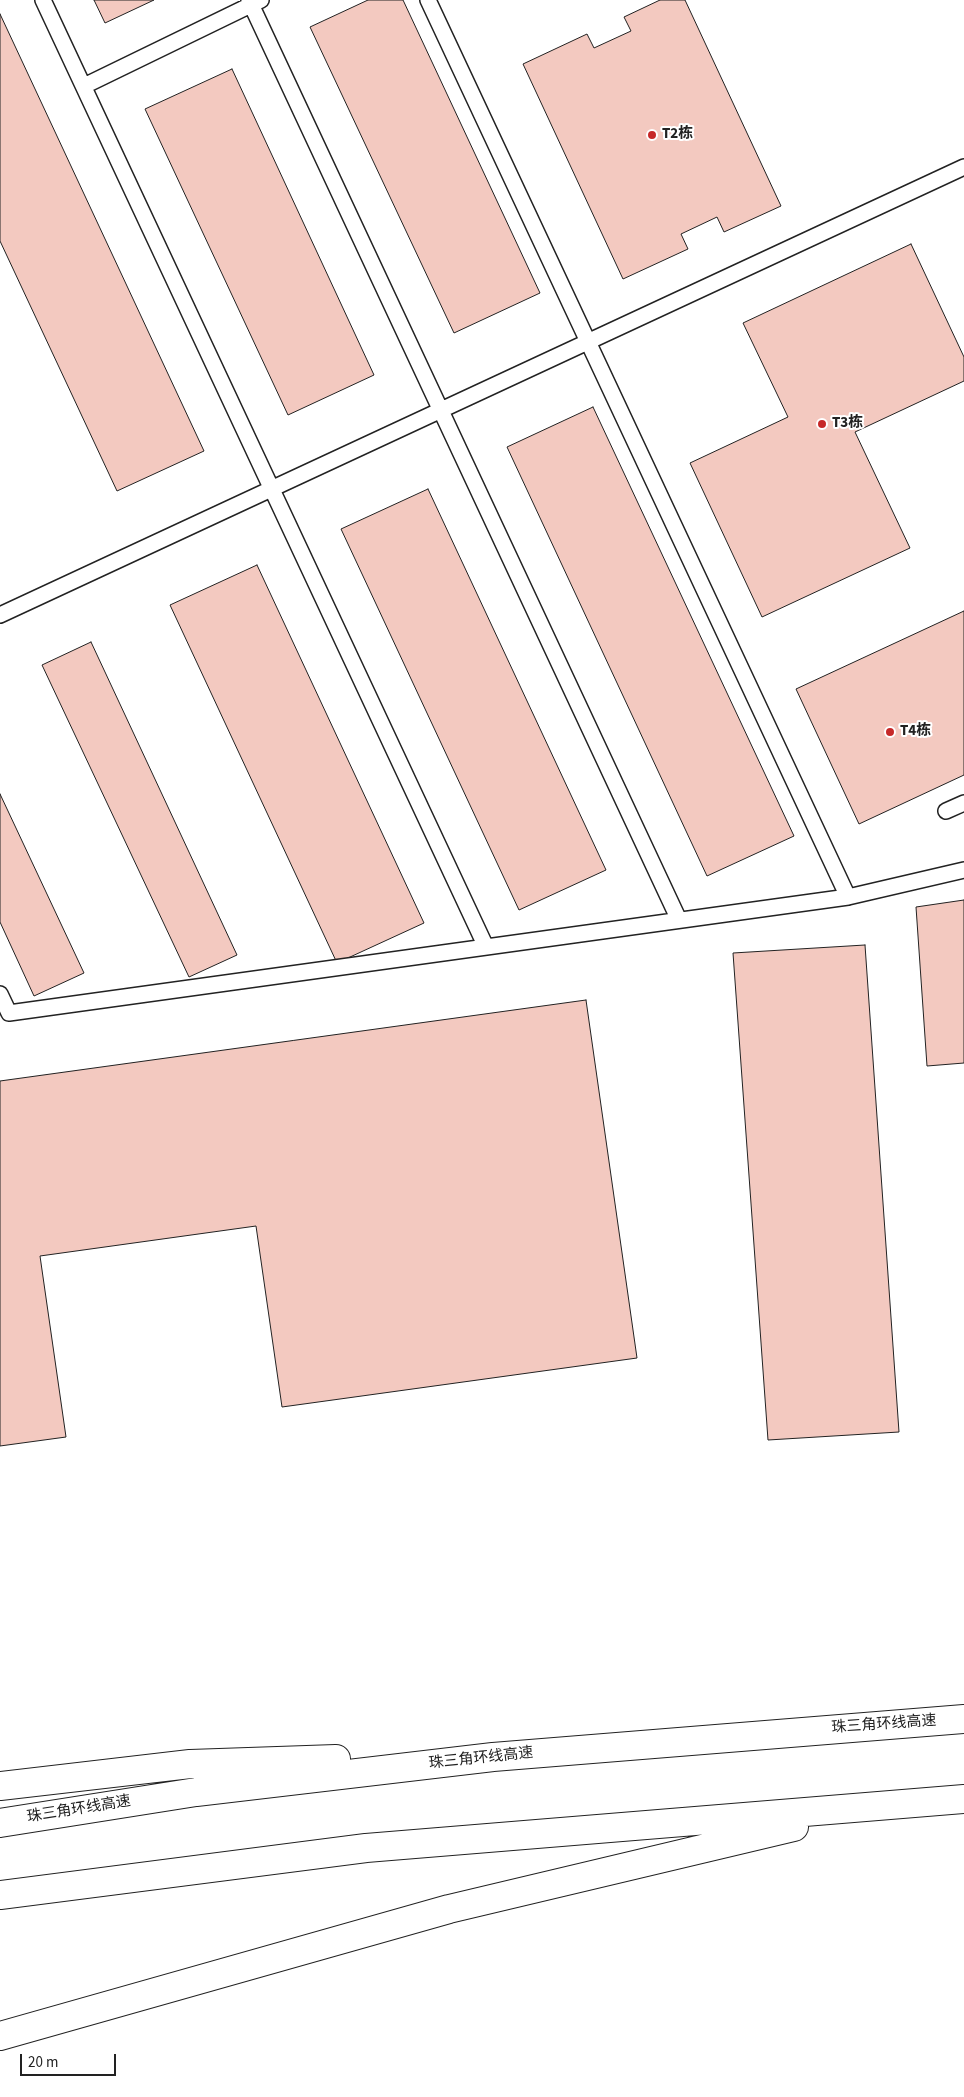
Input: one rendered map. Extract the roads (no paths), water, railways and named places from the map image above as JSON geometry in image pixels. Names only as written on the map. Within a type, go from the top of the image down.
[{"type":"highway","name":"珠三角环线高速","points":[[0,1823],[196,1792],[540,1752],[964,1719]]},
{"type":"highway","points":[[0,1786],[190,1764],[540,1752]]},
{"type":"highway","points":[[0,1895],[366,1848],[964,1799]]},
{"type":"highway","points":[[0,2036],[449,1909],[561,1881],[886,1806]]},
{"type":"lane","points":[[44,0],[486,947]]},
{"type":"lane","points":[[428,0],[848,897]]},
{"type":"lane","points":[[84,86],[254,2],[440,410],[679,920]]},
{"type":"lane","points":[[0,615],[964,167]]},
{"type":"lane","points":[[946,811],[964,803]]},
{"type":"lane","points":[[0,994],[9,1013],[848,897],[964,870]]},
{"type":"place","name":"T2栋","points":[[652,135]]},
{"type":"place","name":"T3栋","points":[[822,424]]},
{"type":"place","name":"T4栋","points":[[890,732]]}]
